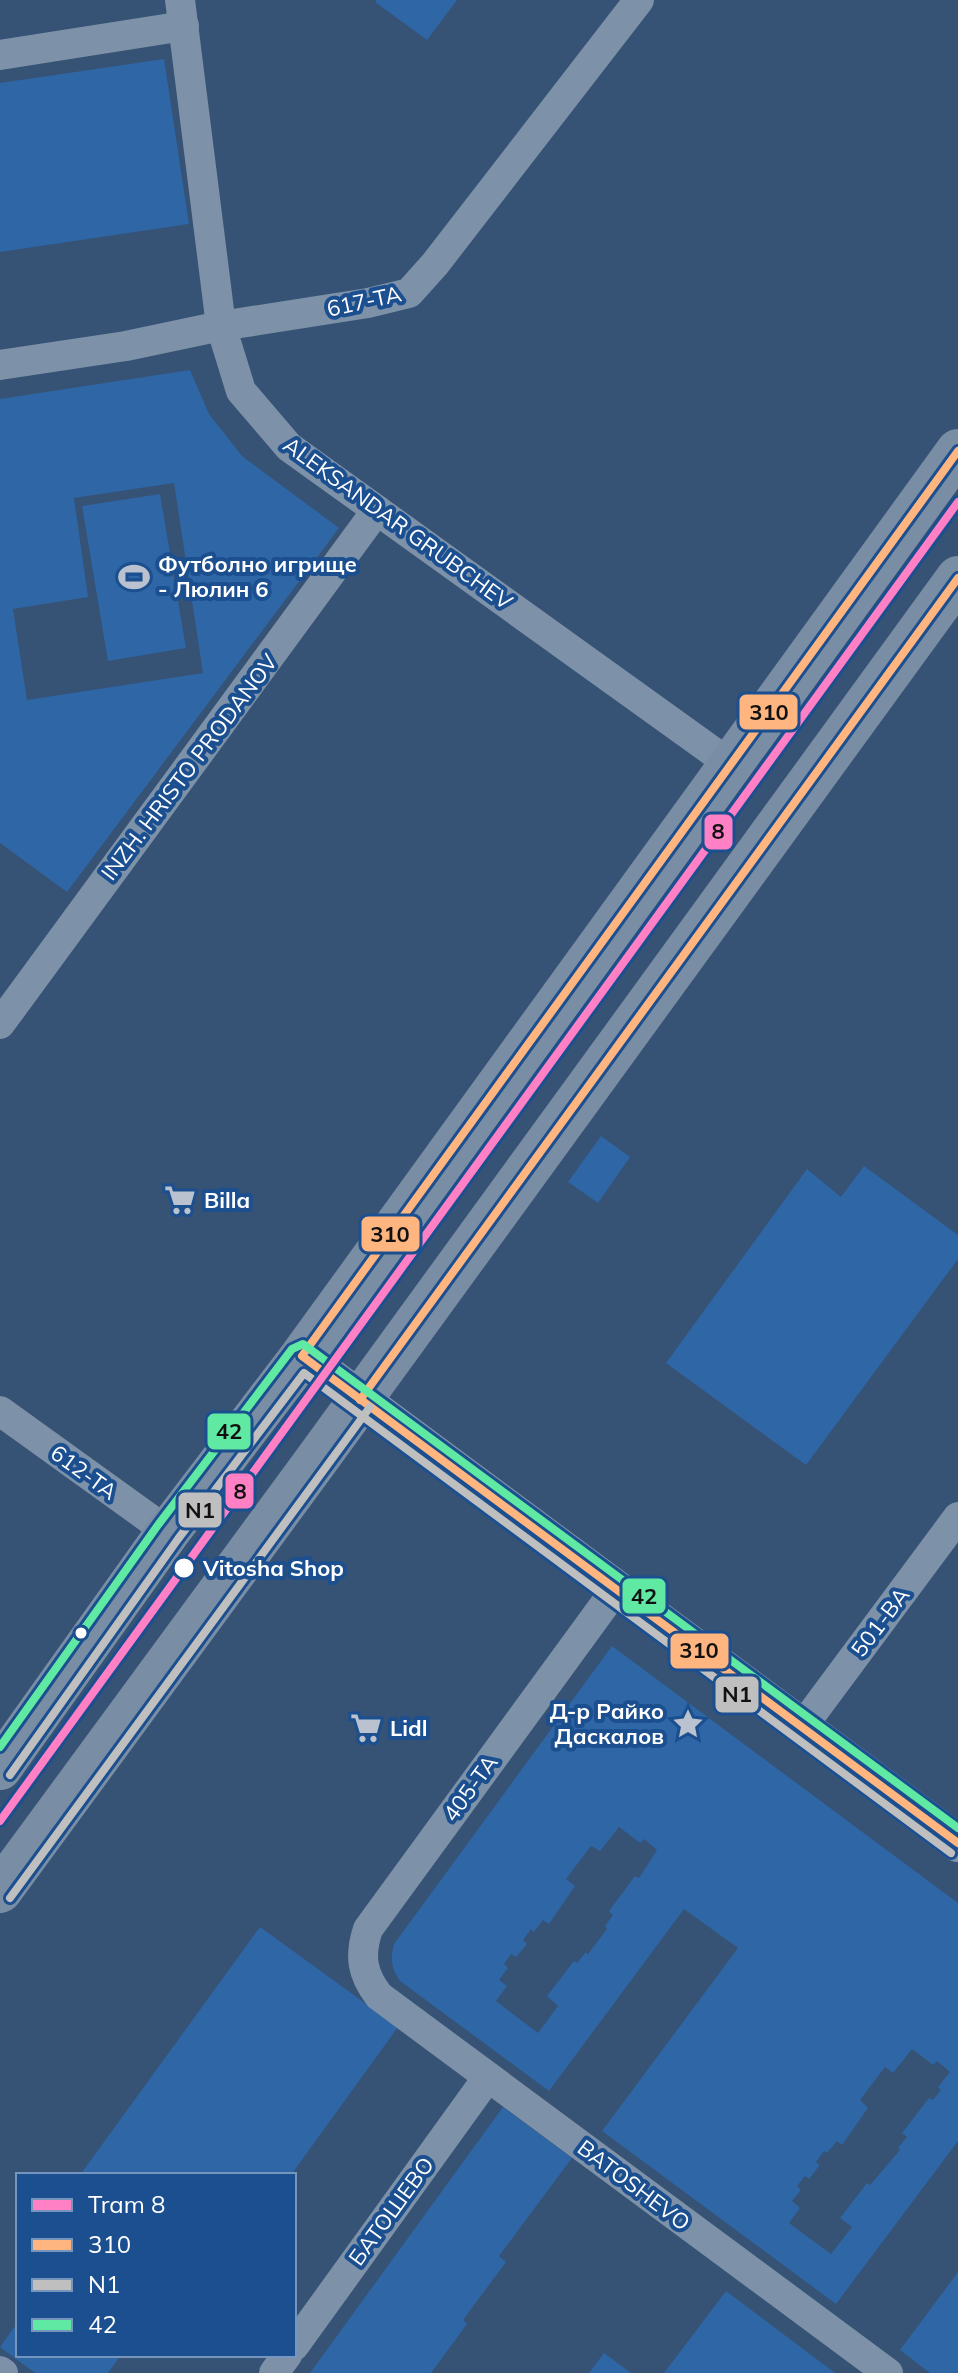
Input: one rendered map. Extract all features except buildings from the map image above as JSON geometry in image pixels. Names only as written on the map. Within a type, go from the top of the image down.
[{"type":"main road","points":[[0,1768],[168,1532],[302,1356],[958,451]]},
{"type":"main road","points":[[0,1891],[958,578]]},
{"type":"street","name":"617-ТА","points":[[0,365],[126,346],[409,293],[444,253],[639,0]]},
{"type":"street","name":"ALEKSANDAR GRUBCHEV","points":[[182,13],[221,326],[241,391],[289,447],[730,764]]},
{"type":"street","points":[[0,55],[182,13]]},
{"type":"street","name":"INZH. HRISTO PRODANOV","points":[[0,1024],[377,510]]},
{"type":"street","points":[[302,1356],[958,1843]]},
{"type":"street","name":"612-ТА","points":[[0,1411],[168,1532]]},
{"type":"street","name":"501-ВА","points":[[802,1727],[958,1517]]},
{"type":"street","name":"405-ТА","points":[[379,1996],[368,1981],[362,1964],[362,1946],[368,1929],[616,1589]]},
{"type":"street","name":"BATOSHEVO","points":[[379,1996],[888,2373]]},
{"type":"street","name":"БАТОШЕВО","points":[[296,2343],[488,2077]]},
{"type":"shaded area","points":[[457,0],[427,40],[375,2]]},
{"type":"shaded area","points":[[164,59],[189,224],[0,252],[0,83]]},
{"type":"shaded area","points":[[190,370],[209,414],[242,456],[339,528],[67,892],[0,843],[0,399]],"holes":[[[174,483],[203,673],[27,700],[13,609],[88,597],[74,498]]]},
{"type":"shaded area","name":"Футболно игрище - Люлин 6","points":[[160,494],[186,648],[108,661],[82,506]]},
{"type":"shaded area","points":[[601,1136],[630,1157],[598,1203],[568,1182]]},
{"type":"shaded area","points":[[864,1166],[958,1235],[958,1259],[806,1465],[666,1363],[807,1169],[841,1197]]},
{"type":"shaded area","points":[[612,1646],[958,1903],[958,2141],[836,2304],[602,2131],[738,1948],[684,1909],[549,2091],[400,1981],[392,1963],[394,1944]],"holes":[[[619,1827],[640,1843],[644,1839],[657,1850],[639,1878],[635,1876],[609,1911],[613,1915],[605,1926],[607,1929],[588,1954],[586,1952],[577,1963],[574,1961],[547,1996],[558,2006],[538,2033],[496,2001],[507,1986],[499,1980],[508,1968],[504,1964],[511,1954],[516,1957],[527,1944],[523,1940],[531,1929],[534,1932],[543,1920],[549,1924],[575,1886],[566,1879],[591,1846],[600,1851]],[[912,2049],[933,2065],[937,2061],[950,2072],[938,2087],[941,2090],[933,2100],[929,2098],[902,2133],[907,2137],[898,2148],[900,2150],[870,2185],[867,2183],[840,2218],[852,2227],[831,2254],[789,2223],[800,2208],[792,2201],[801,2190],[797,2186],[805,2176],[809,2179],[820,2165],[816,2162],[824,2151],[827,2153],[837,2141],[842,2145],[868,2108],[860,2100],[885,2067],[893,2073]]]},
{"type":"shaded area","points":[[260,1927],[398,2027],[292,2173],[81,2173]]},
{"type":"shaded area","points":[[503,2107],[572,2158],[499,2256],[506,2262],[463,2320],[467,2324],[431,2373],[310,2373]]},
{"type":"shaded area","points":[[958,2272],[958,2373],[930,2373],[900,2350]]},
{"type":"shaded area","points":[[726,2291],[835,2373],[664,2373]]},
{"type":"shaded area","points":[[16,2325],[16,2357],[120,2357],[108,2373],[35,2373],[0,2347]]},
{"type":"shaded area","points":[[604,2353],[631,2373],[589,2373]]},
{"type":"tram line","name":"8","points":[[0,1821],[958,502]]},
{"type":"transit line","name":"310","points":[[958,451],[302,1356],[958,1843]]},
{"type":"transit line","name":"310","points":[[360,1400],[958,578]]},
{"type":"transit line","name":"42","points":[[0,1747],[158,1525],[292,1349],[303,1344],[958,1828]]},
{"type":"transit line","name":"N1","points":[[10,1775],[178,1539],[304,1373],[951,1853]]},
{"type":"transit line","name":"N1","points":[[10,1898],[370,1407]]},
{"type":"place","name":"Футболно игрище - Люлин 6","points":[[134,577]]},
{"type":"place","name":"Billa","points":[[180,1200]]},
{"type":"place","name":"Vitosha Shop","points":[[184,1568]]},
{"type":"place","name":"Д-р Райко Даскалов","points":[[688,1724]]},
{"type":"place","name":"Lidl","points":[[366,1728]]}]
